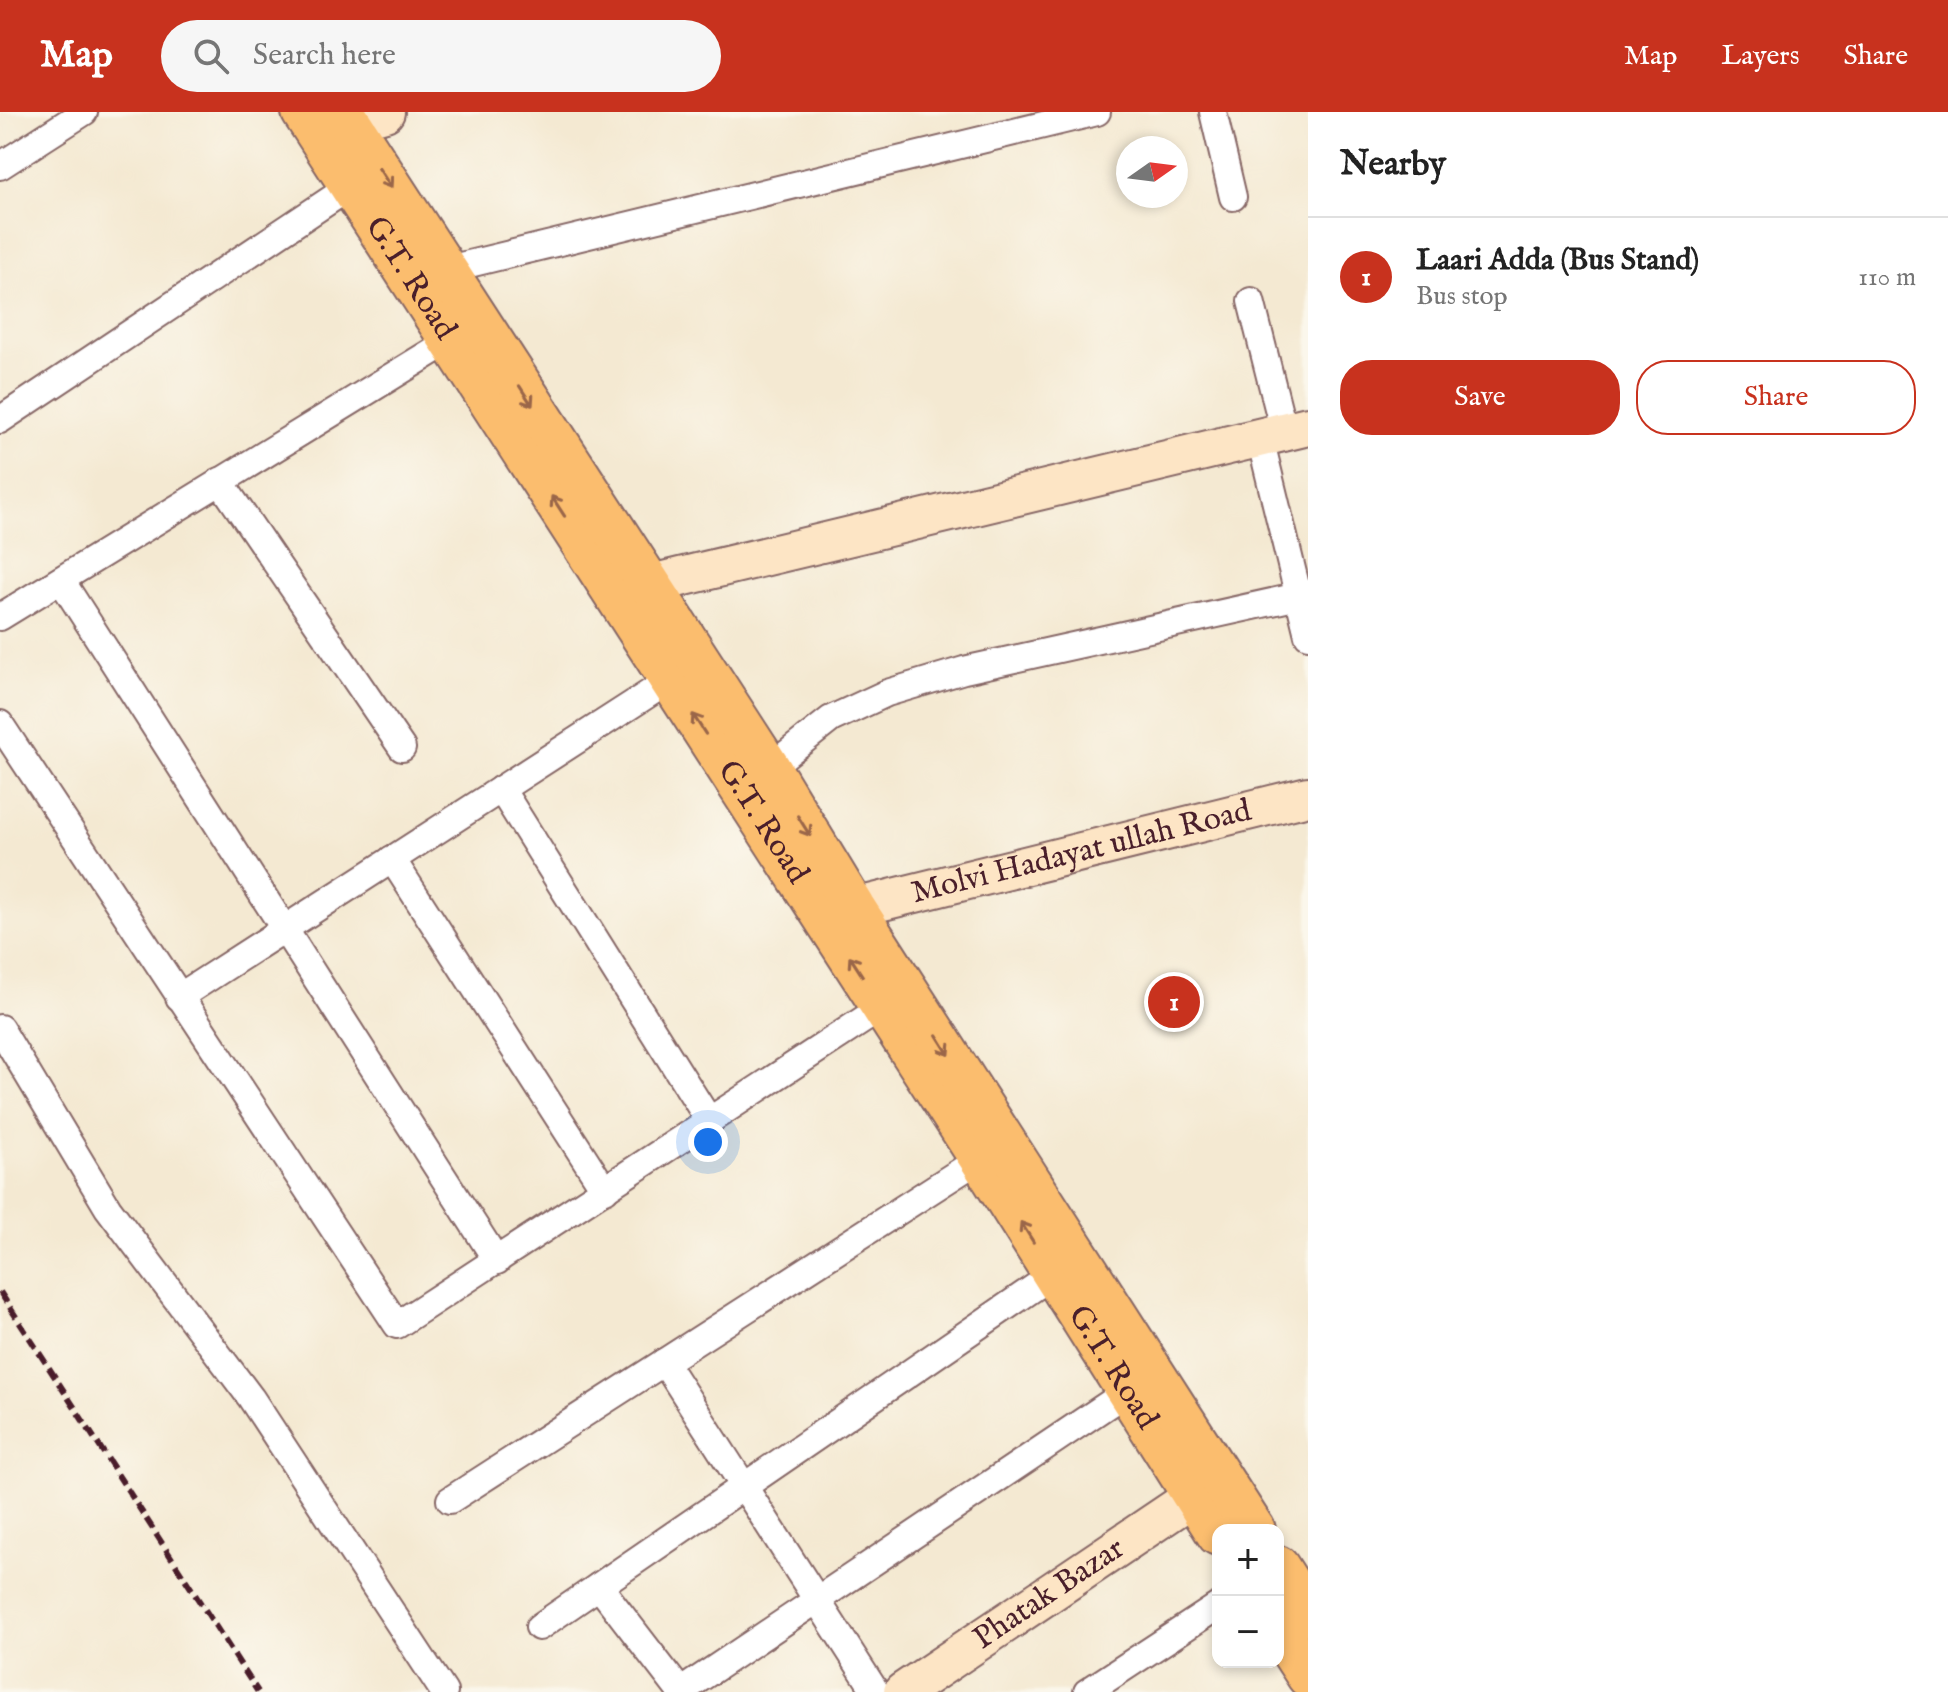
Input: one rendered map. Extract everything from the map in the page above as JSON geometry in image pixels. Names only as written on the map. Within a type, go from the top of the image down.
[{"type":"main road","name":"G.T. Road","points":[[340,119],[444,270],[769,768],[854,908],[895,999]]},
{"type":"main road","name":"G.T. Road","points":[[340,119],[351,186],[670,680],[895,999],[993,1150],[1250,1524]]},
{"type":"main road","name":"G.T. Road","points":[[993,1150],[1054,1274],[1212,1524]]},
{"type":"main road","points":[[1284,1576],[1308,1614]]},
{"type":"main road","points":[[1284,1639],[1308,1676]]},
{"type":"street","points":[[0,166],[84,112]]},
{"type":"street","points":[[444,270],[1097,112]]},
{"type":"street","points":[[1213,112],[1233,197]]},
{"type":"street","points":[[0,420],[351,186]]},
{"type":"street","points":[[1251,301],[1284,432],[1299,596],[1308,635]]},
{"type":"street","points":[[0,617],[451,340]]},
{"type":"street","points":[[647,585],[1284,432]]},
{"type":"street","points":[[220,481],[402,748]]},
{"type":"street","points":[[61,580],[497,1261]]},
{"type":"street","points":[[769,768],[831,719],[887,693],[964,670],[1299,596]]},
{"type":"street","points":[[179,997],[670,680]]},
{"type":"street","points":[[0,724],[397,1325],[895,999]]},
{"type":"street","points":[[501,789],[710,1122]]},
{"type":"street","name":"Molvi Hadayat ullah Road","points":[[854,908],[1308,796]]},
{"type":"street","points":[[392,859],[605,1190]]},
{"type":"street","points":[[0,1028],[108,1208],[251,1398],[444,1692]]},
{"type":"street","points":[[450,1500],[993,1150]]},
{"type":"street","points":[[539,1627],[1054,1274]]},
{"type":"street","points":[[664,1362],[876,1692]]},
{"type":"street","points":[[599,1586],[679,1691],[1128,1391]]},
{"type":"street","name":"Phatak Bazar","points":[[903,1692],[1194,1496]]},
{"type":"street","points":[[1087,1692],[1212,1610]]},
{"type":"railway","points":[[0,1292],[258,1692]]},
{"type":"place","name":"Laari Adda (Bus Stand)","points":[[1174,1002]]}]
